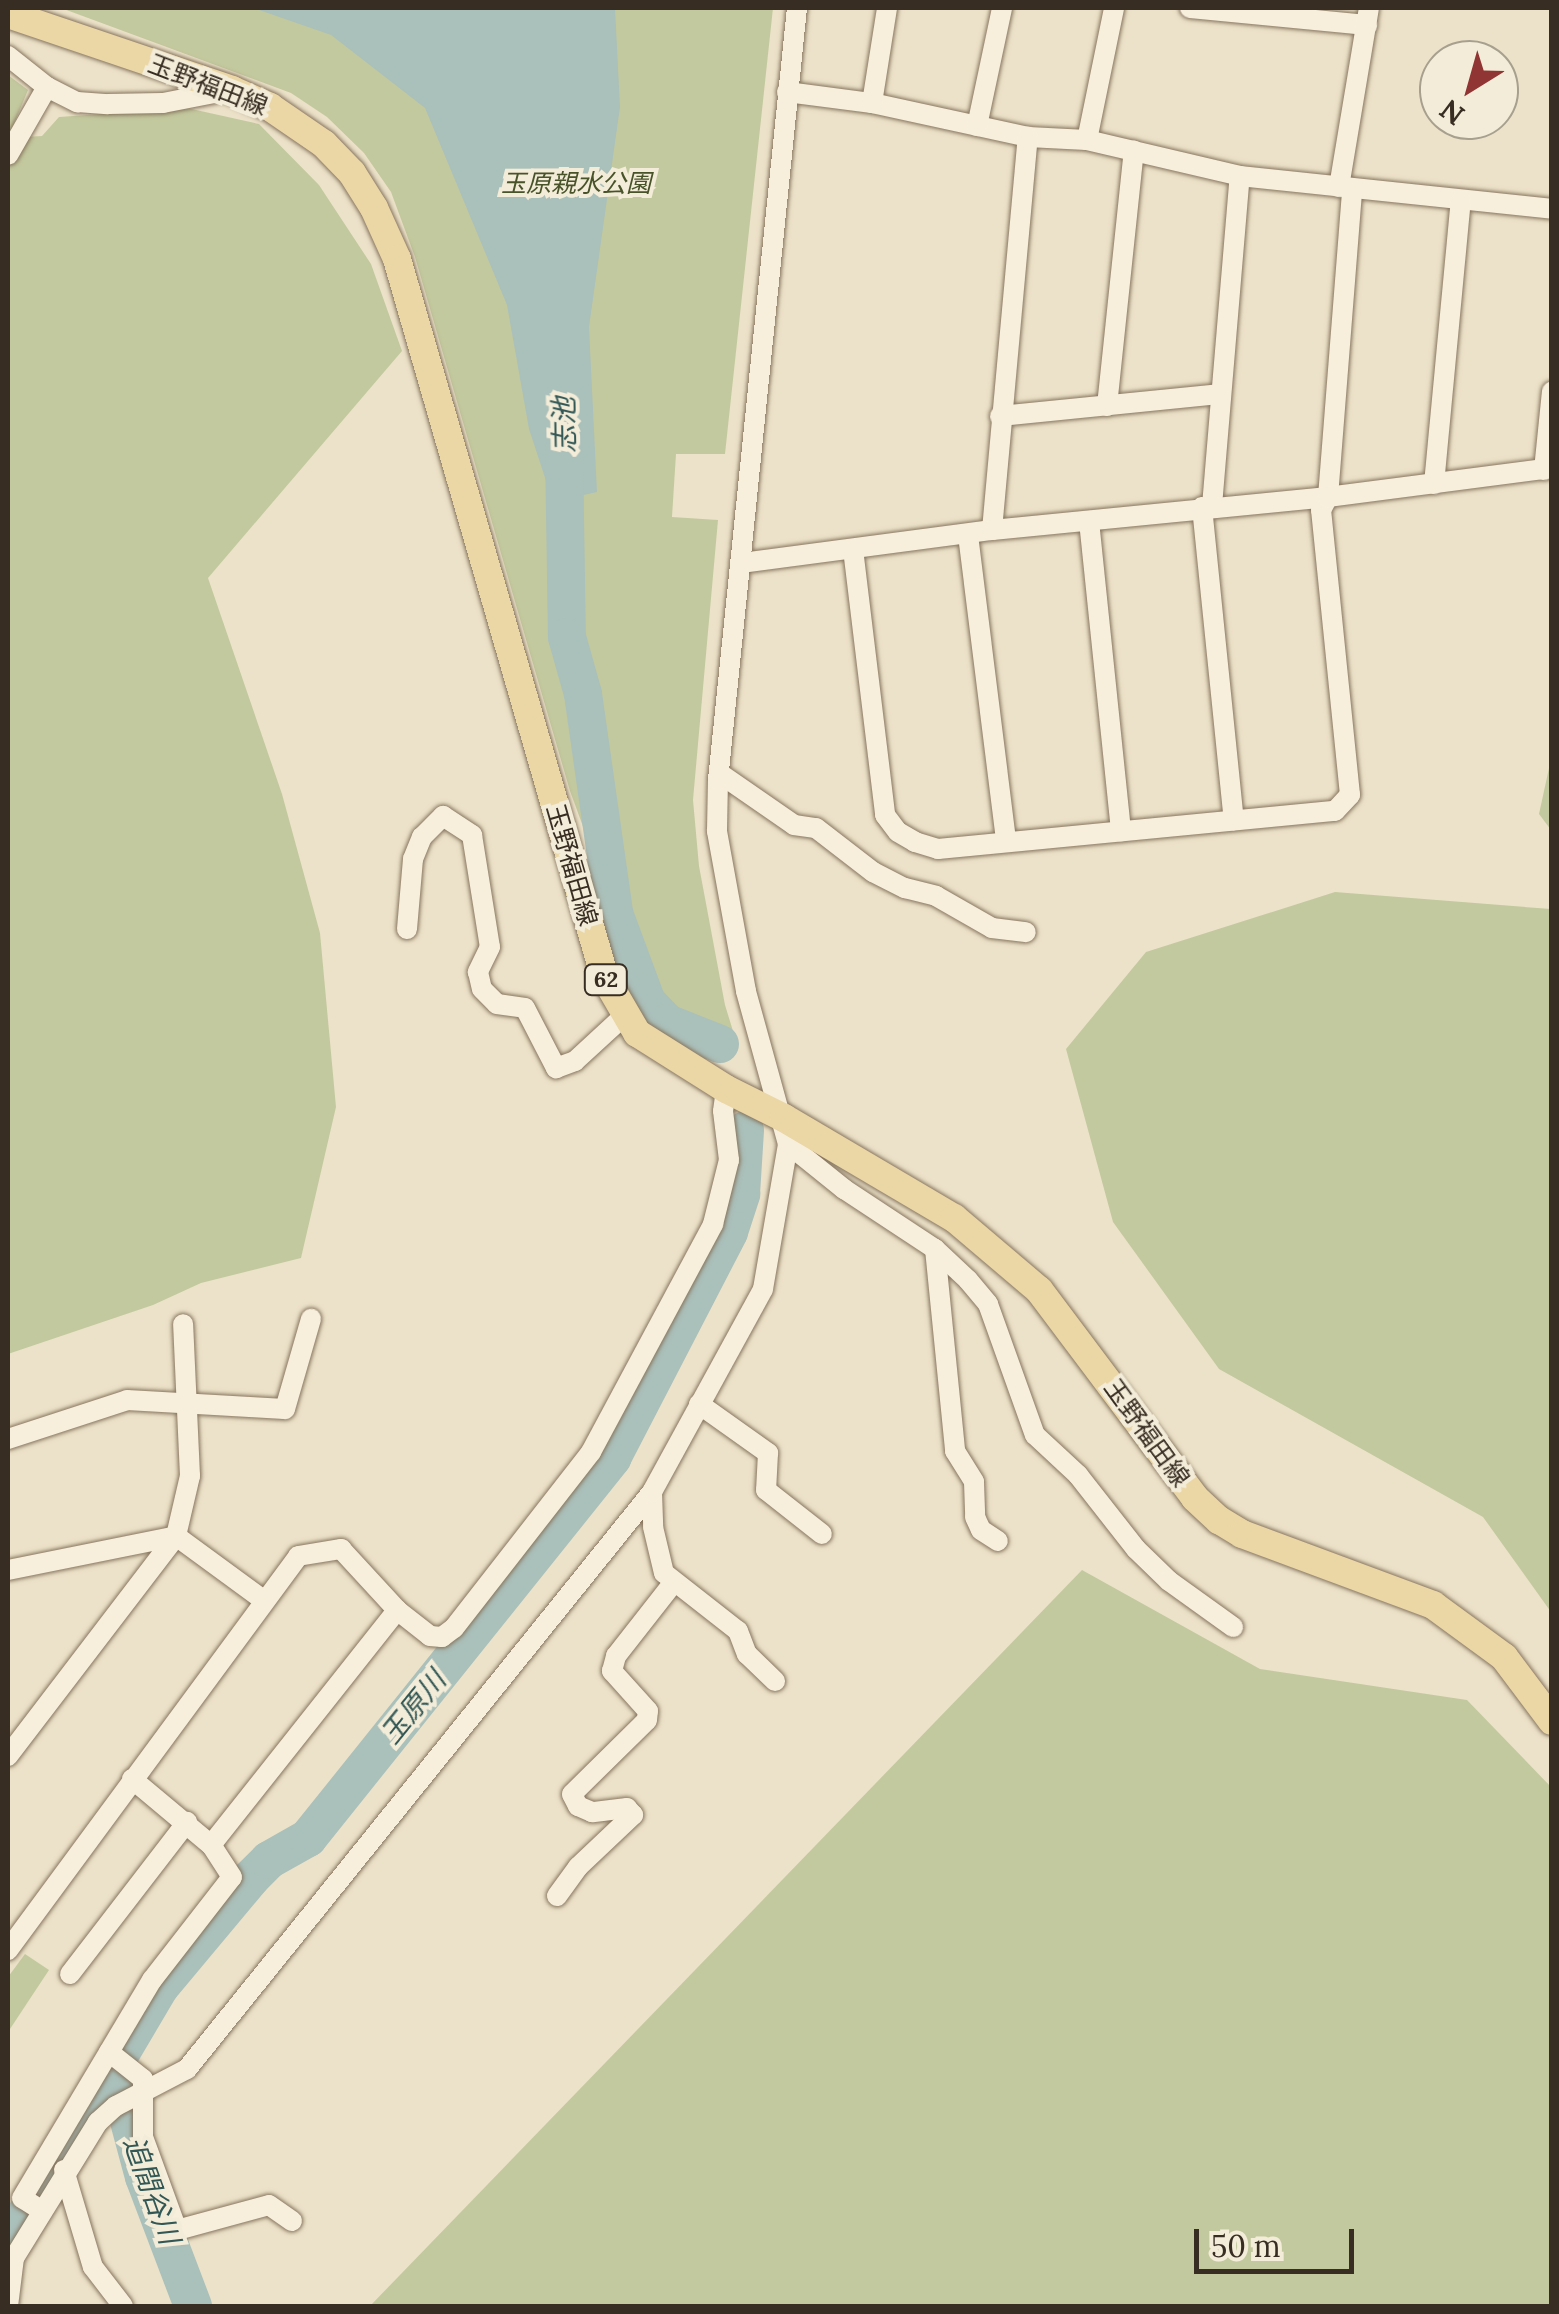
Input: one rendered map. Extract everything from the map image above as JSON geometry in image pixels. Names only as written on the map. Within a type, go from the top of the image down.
[{"type":"main road","name":"玉野福田線","points":[[8,14],[232,90],[298,123],[352,174],[374,208],[396,259],[605,978],[624,1016],[658,1049],[786,1131],[954,1218],[997,1251],[1060,1316],[1195,1498],[1219,1520],[1242,1534],[1433,1605],[1504,1657],[1552,1721]]},
{"type":"street","points":[[131,2098],[187,2068],[652,1492],[763,1289],[786,1131],[753,1023],[729,904],[718,831],[718,774],[797,8]]},
{"type":"street","points":[[872,102],[887,8]]},
{"type":"street","points":[[977,126],[1002,8]]},
{"type":"street","points":[[1088,140],[1114,8]]},
{"type":"street","points":[[853,549],[886,815],[898,832],[914,842],[938,848],[1335,811],[1350,795],[1320,510],[1328,498],[1345,188],[1368,16],[1190,8]]},
{"type":"street","points":[[8,56],[47,87],[77,102],[163,103],[232,90]]},
{"type":"street","points":[[8,155],[47,87]]},
{"type":"street","points":[[787,92],[872,102],[1028,137],[1088,140],[1240,176],[1552,210]]},
{"type":"street","points":[[992,530],[1028,137]]},
{"type":"street","points":[[1107,406],[1134,150]]},
{"type":"street","points":[[1234,820],[1207,507],[1240,176]]},
{"type":"street","points":[[1434,484],[1461,200]]},
{"type":"street","points":[[740,563],[992,530],[1328,498],[1548,469],[1552,390]]},
{"type":"street","points":[[1000,416],[1220,394]]},
{"type":"street","points":[[1090,521],[1120,831]]},
{"type":"street","points":[[968,535],[1006,842]]},
{"type":"street","points":[[718,774],[794,825],[816,828],[873,872],[905,888],[936,896],[992,928],[1026,932]]},
{"type":"street","points":[[407,928],[412,859],[422,837],[443,816],[472,836],[490,947],[478,972],[482,989],[497,1004],[525,1008],[556,1068],[575,1061],[624,1016]]},
{"type":"street","points":[[8,1950],[262,1599],[298,1556],[340,1550],[397,1610],[430,1636],[442,1636],[454,1628],[591,1452],[714,1224],[729,1160],[722,1111],[726,1089]]},
{"type":"street","points":[[786,1131],[844,1189],[935,1249],[988,1304],[1035,1436],[1078,1475],[1136,1550],[1169,1581],[1233,1626]]},
{"type":"street","points":[[935,1249],[955,1451],[974,1482],[975,1516],[981,1530],[998,1541]]},
{"type":"street","points":[[8,1439],[127,1400],[286,1409],[310,1319]]},
{"type":"street","points":[[8,1756],[176,1536],[190,1476],[184,1324]]},
{"type":"street","points":[[698,1404],[768,1453],[766,1490],[822,1534]]},
{"type":"street","points":[[652,1492],[657,1559],[674,1582],[738,1631],[748,1654],[775,1680]]},
{"type":"street","points":[[8,1570],[176,1536],[262,1599]]},
{"type":"street","points":[[556,1896],[578,1868],[632,1815],[626,1808],[592,1812],[578,1806],[572,1794],[647,1720],[648,1711],[612,1670],[616,1656],[674,1582]]},
{"type":"street","points":[[211,1845],[397,1610]]},
{"type":"street","points":[[40,2210],[22,2198],[62,2130],[116,2058],[152,1980],[232,1876],[211,1845],[132,1779]]},
{"type":"street","points":[[70,1974],[187,1822]]},
{"type":"street","points":[[8,2306],[14,2258],[40,2210],[83,2143],[131,2098],[143,2079],[116,2058]]},
{"type":"street","points":[[131,2098],[177,2230],[269,2205],[292,2221]]},
{"type":"street","points":[[62,2130],[83,2143]]},
{"type":"street","points":[[46,2157],[65,2169],[94,2267],[123,2306]]},
{"type":"green space","name":"玉原親水公園","points":[[61,8],[773,8],[725,454],[676,454],[672,517],[718,520],[693,800],[699,866],[725,1005],[737,1044],[723,1056],[704,1059],[671,1043],[646,1022],[624,985],[608,939],[603,881],[570,791],[415,257],[391,192],[364,153],[327,117],[291,93]]},
{"type":"green space","points":[[8,75],[28,90],[8,138]]},
{"type":"green space","points":[[187,108],[259,124],[319,185],[371,264],[402,351],[208,578],[282,794],[320,933],[336,1107],[301,1258],[201,1283],[153,1305],[8,1354],[8,138],[42,136],[59,117]]},
{"type":"green space","points":[[1551,759],[1551,830],[1539,814]]},
{"type":"green space","points":[[1335,892],[1551,909],[1551,1612],[1483,1517],[1219,1369],[1113,1222],[1066,1049],[1146,952]]},
{"type":"green space","points":[[1082,1570],[1260,1669],[1467,1700],[1551,1787],[1551,2306],[370,2306]]},
{"type":"green space","points":[[25,1954],[49,1970],[8,2032],[8,1977]]},
{"type":"water","points":[[253,8],[615,8],[620,107],[589,327],[597,492],[553,502],[529,429],[507,305],[425,108],[331,35]]},
{"type":"waterway","name":"志池","points":[[564,450],[567,637],[583,694],[614,913],[647,1002],[667,1023],[720,1044]]},
{"type":"waterway","name":"玉原川","points":[[8,2244],[160,1987],[251,1878],[269,1860],[308,1838],[612,1458],[729,1232],[741,1194],[745,1130]]},
{"type":"waterway","name":"追間谷川","points":[[111,2074],[126,2110],[144,2177],[193,2306]]}]
